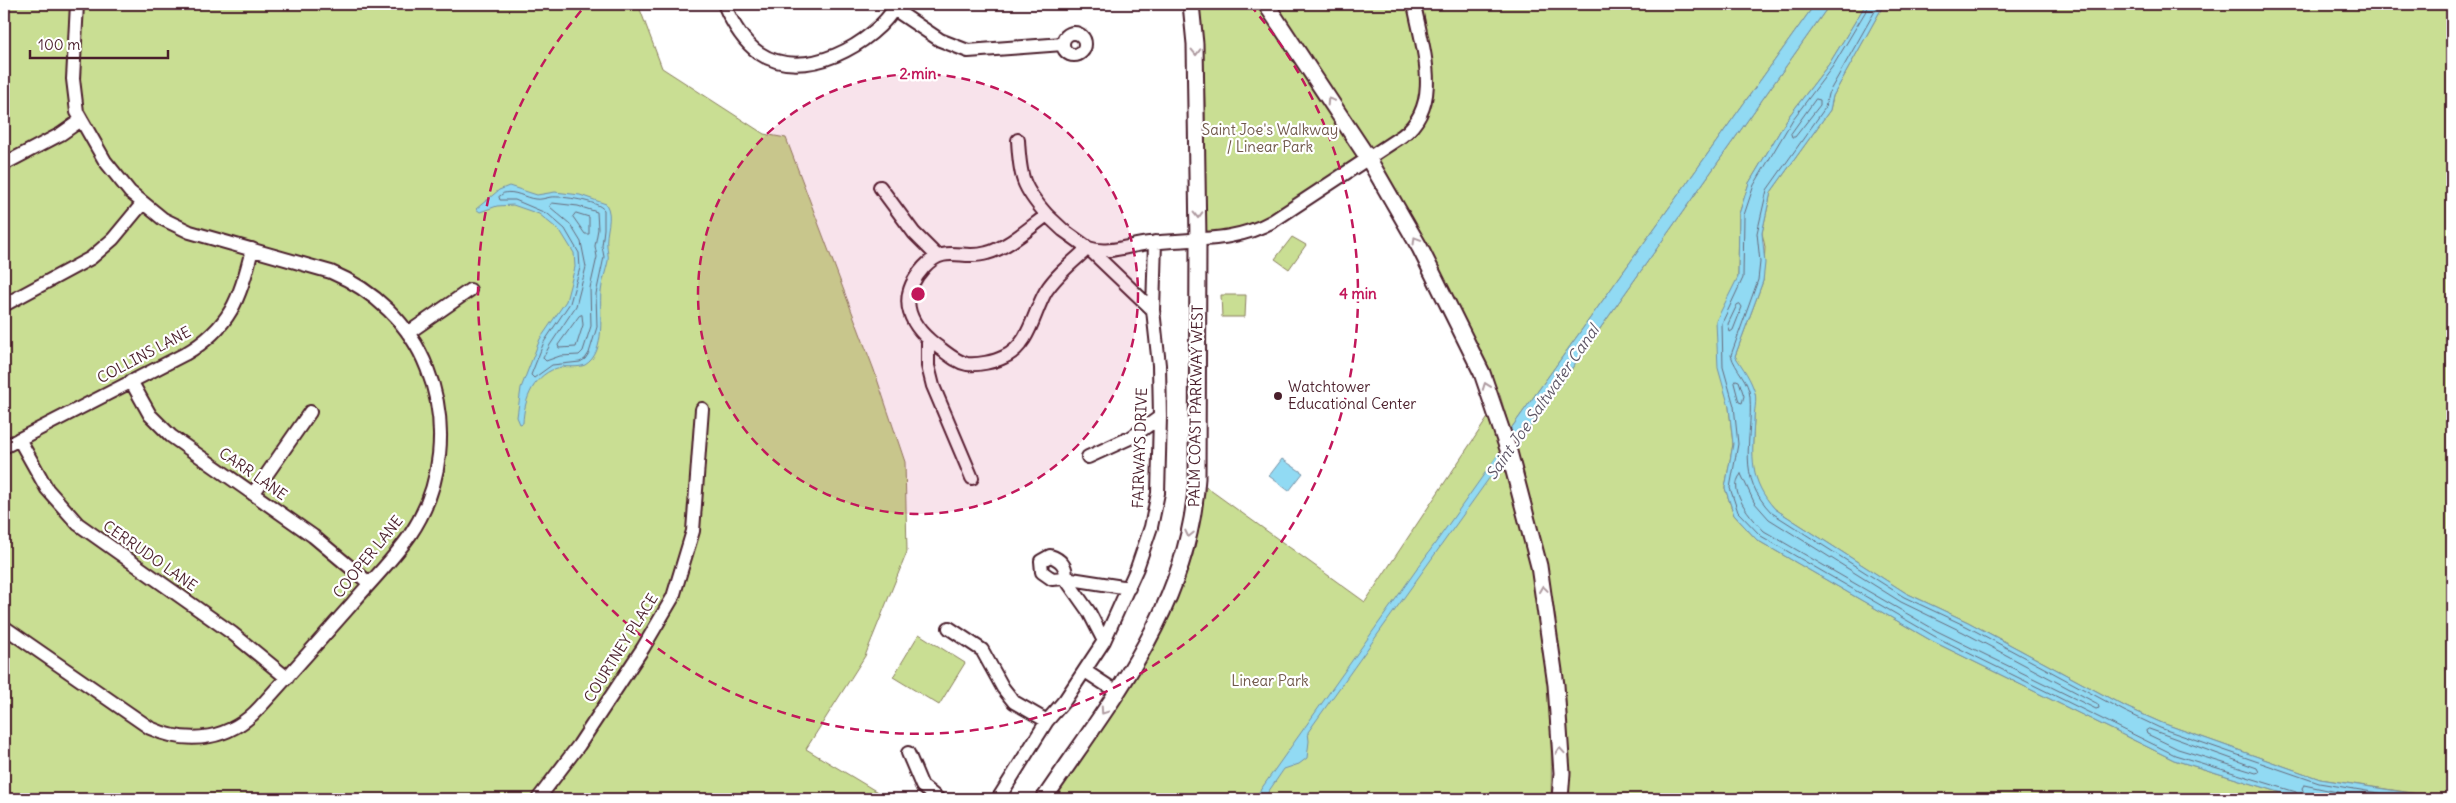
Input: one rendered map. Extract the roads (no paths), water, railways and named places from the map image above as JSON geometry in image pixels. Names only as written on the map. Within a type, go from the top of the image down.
[{"type":"main road","name":"PALM COAST PARKWAY WEST","points":[[1044,799],[1148,644],[1182,562],[1194,509],[1197,478],[1198,240],[1196,44],[1191,4]]},
{"type":"main road","points":[[1266,4],[1368,158],[1425,256],[1482,373],[1516,474],[1539,566],[1556,685],[1562,773],[1560,799]]},
{"type":"street","name":"COOPER LANE","points":[[4,626],[142,724],[163,734],[175,737],[203,738],[233,729],[256,713],[405,542],[419,520],[432,488],[439,461],[441,431],[436,395],[422,357],[408,333],[381,302],[350,281],[312,264],[184,230],[163,219],[142,204],[111,169],[81,120],[74,94],[76,4]]},
{"type":"street","points":[[724,4],[734,25],[756,50],[770,59],[796,63],[823,59],[850,48],[876,29],[896,6],[940,40],[968,51],[1062,44]]},
{"type":"street","points":[[1088,248],[1104,251],[1154,242],[1234,236],[1259,228],[1411,130],[1423,109],[1428,79],[1414,4]]},
{"type":"street","points":[[4,164],[61,134],[81,120]]},
{"type":"street","points":[[1018,140],[1023,183],[1031,196],[1063,230],[1088,248],[1153,310]]},
{"type":"street","points":[[880,187],[914,233],[937,256]]},
{"type":"street","points":[[4,305],[92,258],[113,239],[142,204]]},
{"type":"street","points":[[1047,215],[1008,243],[988,253],[975,256],[949,253],[937,256],[920,272],[910,297],[911,317],[917,329],[928,340],[966,364],[992,361],[1009,354],[1021,344],[1046,291],[1057,277],[1088,248]]},
{"type":"street","name":"FAIRWAYS DRIVE","points":[[998,799],[1047,721],[1085,671],[1104,641],[1129,588],[1144,549],[1155,510],[1160,417],[1159,365],[1153,310],[1154,242]]},
{"type":"street","name":"COLLINS LANE","points":[[4,447],[192,350],[216,331],[240,296],[252,249]]},
{"type":"street","points":[[408,333],[470,290]]},
{"type":"street","points":[[928,340],[928,366],[933,386],[972,478]]},
{"type":"street","name":"CARR LANE","points":[[131,381],[147,410],[162,428],[313,536],[369,583]]},
{"type":"street","name":"COURTNEY PLACE","points":[[538,799],[579,745],[654,632],[672,597],[688,552],[696,516],[702,409]]},
{"type":"street","points":[[252,494],[310,412]]},
{"type":"street","points":[[1088,457],[1132,437],[1160,417]]},
{"type":"street","name":"CERRUDO LANE","points":[[19,439],[47,489],[78,524],[232,633],[287,678]]},
{"type":"street","points":[[1104,641],[1089,612],[1065,578],[1129,588]]},
{"type":"street","points":[[950,628],[982,650],[1014,702],[1047,721]]},
{"type":"street","points":[[1085,671],[1117,692]]},
{"type":"street","points":[[908,753],[922,786],[938,799]]},
{"type":"water","points":[[1815,4],[1830,4],[1514,450],[1510,430]]},
{"type":"water","points":[[1866,4],[1884,4],[1833,96],[1830,110],[1771,192],[1762,233],[1765,263],[1763,281],[1735,356],[1749,378],[1755,393],[1753,457],[1756,478],[1760,488],[1775,509],[1906,593],[1968,622],[2126,707],[2162,723],[2320,779],[2448,799],[2302,799],[2174,760],[1932,641],[1757,540],[1734,515],[1725,488],[1733,444],[1729,407],[1718,368],[1716,321],[1738,277],[1739,214],[1749,183],[1789,116],[1829,64]]},
{"type":"water","points":[[509,186],[537,195],[555,192],[580,195],[606,204],[609,214],[608,259],[602,288],[600,331],[596,351],[592,359],[585,365],[561,367],[552,370],[537,381],[528,396],[523,423],[520,424],[517,417],[521,388],[540,339],[566,301],[575,267],[574,253],[561,232],[539,214],[513,205],[497,206],[480,212],[476,209],[499,190]]},
{"type":"water","points":[[1497,456],[1500,463],[1308,732],[1307,758],[1299,764],[1284,769],[1264,798],[1266,799],[1254,799]]},
{"type":"water","points":[[1282,459],[1303,473],[1289,491],[1269,476]]},
{"type":"waterway","name":"Saint Joe Saltwater Canal","points":[[1491,473],[1510,446]]},
{"type":"place","name":"Watchtower Educational Center","points":[[1278,396]]},
{"type":"park label","name":"Saint Joe's Walkway / Linear Park","points":[[1270,138]]},
{"type":"park label","name":"Linear Park","points":[[1270,681]]}]
